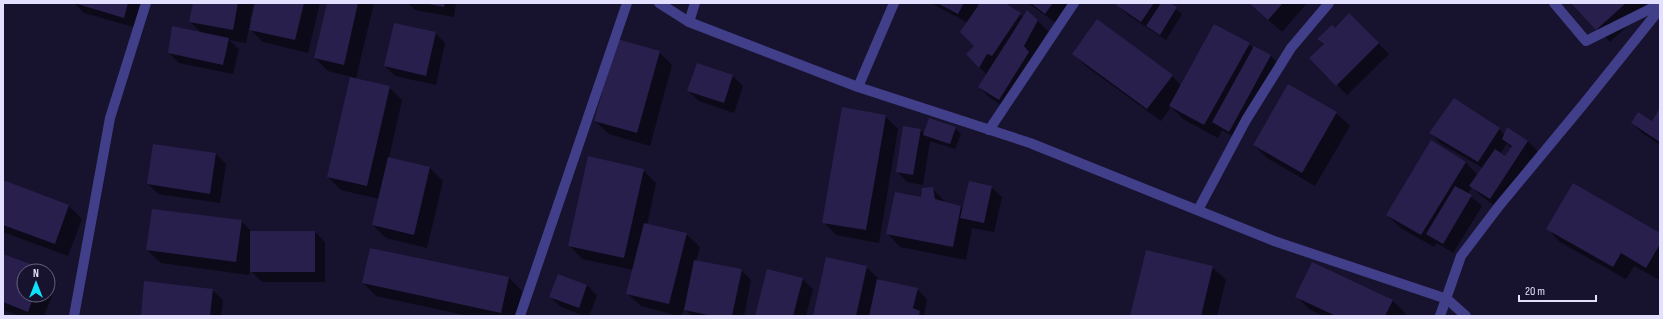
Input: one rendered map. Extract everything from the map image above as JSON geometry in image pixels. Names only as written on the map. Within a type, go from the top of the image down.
[{"type":"street","points":[[74,316],[110,118],[146,3]]},
{"type":"street","points":[[520,316],[627,3]]},
{"type":"street","points":[[659,3],[690,22],[858,87],[1030,143],[1274,241],[1447,299],[1466,316]]},
{"type":"street","points":[[690,22],[695,3]]},
{"type":"street","points":[[858,87],[894,3]]},
{"type":"street","points":[[989,130],[1074,3]]},
{"type":"street","points":[[1198,210],[1246,120],[1291,48],[1329,3]]},
{"type":"street","points":[[1554,3],[1586,41],[1660,4]]},
{"type":"street","points":[[1440,316],[1461,256],[1499,206],[1660,9]]},
{"type":"building","points":[[74,3],[128,3],[124,18]]},
{"type":"building","points":[[193,3],[238,3],[233,30],[189,22]]},
{"type":"building","points":[[255,3],[304,3],[295,40],[249,30]]},
{"type":"building","points":[[327,3],[358,3],[344,65],[314,58]]},
{"type":"building","points":[[424,3],[445,3],[444,7]]},
{"type":"building","points":[[937,3],[964,3],[958,14]]},
{"type":"building","points":[[980,3],[1005,3],[1021,13],[992,56],[987,54],[979,68],[966,54],[974,46],[960,32]]},
{"type":"building","points":[[1031,3],[1053,3],[1045,14]]},
{"type":"building","points":[[1118,3],[1154,3],[1141,22],[1116,5]]},
{"type":"building","points":[[1161,3],[1170,3],[1177,7],[1160,35],[1146,26]]},
{"type":"building","points":[[1249,3],[1283,3],[1268,20]]},
{"type":"building","points":[[1571,3],[1626,3],[1596,30]]},
{"type":"building","points":[[1027,10],[1038,20],[1024,46],[1029,52],[999,100],[978,87]]},
{"type":"building","points":[[1349,13],[1379,43],[1336,86],[1309,58],[1324,44],[1317,39],[1332,25],[1335,28]]},
{"type":"building","points":[[1097,19],[1173,75],[1147,109],[1072,54]]},
{"type":"building","points":[[394,23],[436,32],[426,76],[384,66]]},
{"type":"building","points":[[1214,24],[1250,43],[1204,125],[1169,106]]},
{"type":"building","points":[[172,26],[229,38],[223,65],[168,53]]},
{"type":"building","points":[[617,39],[660,51],[637,133],[594,121]]},
{"type":"building","points":[[1254,46],[1271,55],[1229,132],[1212,122]]},
{"type":"building","points":[[697,63],[733,75],[724,103],[687,91]]},
{"type":"building","points":[[350,77],[390,86],[367,186],[327,177]]},
{"type":"building","points":[[1288,84],[1337,112],[1302,173],[1253,145]]},
{"type":"building","points":[[1454,98],[1500,128],[1478,162],[1429,133]]},
{"type":"building","points":[[842,107],[886,115],[866,230],[822,223]]},
{"type":"building","points":[[1660,108],[1660,142],[1631,123],[1638,112],[1652,121]]},
{"type":"building","points":[[929,118],[956,127],[950,144],[923,135]]},
{"type":"building","points":[[903,126],[921,129],[913,175],[896,172]]},
{"type":"building","points":[[1507,127],[1528,141],[1490,199],[1469,186],[1495,149],[1505,156],[1512,146],[1502,139]]},
{"type":"building","points":[[1431,140],[1466,162],[1421,235],[1386,215]]},
{"type":"building","points":[[153,144],[216,153],[210,194],[147,184]]},
{"type":"building","points":[[588,156],[644,169],[624,258],[568,246]]},
{"type":"building","points":[[388,157],[430,167],[414,235],[372,225]]},
{"type":"building","points":[[3,180],[69,205],[55,244],[3,225]]},
{"type":"building","points":[[969,181],[992,186],[984,223],[960,218]]},
{"type":"building","points":[[1573,183],[1660,233],[1660,244],[1646,268],[1621,253],[1613,267],[1546,229]]},
{"type":"building","points":[[1455,186],[1472,195],[1443,244],[1426,234]]},
{"type":"building","points":[[933,187],[935,199],[961,206],[953,247],[886,234],[895,192],[921,197],[922,188]]},
{"type":"building","points":[[152,209],[242,220],[236,262],[146,250]]},
{"type":"building","points":[[644,223],[687,233],[669,304],[626,294]]},
{"type":"building","points":[[250,231],[315,231],[315,272],[250,272]]},
{"type":"building","points":[[370,248],[509,277],[501,313],[362,283]]},
{"type":"building","points":[[1146,250],[1213,266],[1201,316],[1130,316]]},
{"type":"building","points":[[3,254],[28,263],[16,263],[16,303],[31,303],[28,312],[3,302]]},
{"type":"building","points":[[826,257],[867,266],[856,316],[813,316]]},
{"type":"building","points":[[694,260],[742,269],[732,316],[713,316],[684,310]]},
{"type":"building","points":[[1312,262],[1393,300],[1385,316],[1336,316],[1295,297]]},
{"type":"building","points":[[767,269],[803,278],[793,316],[755,316]]},
{"type":"building","points":[[558,274],[587,285],[579,308],[549,297]]},
{"type":"building","points":[[877,279],[918,288],[913,308],[920,311],[919,316],[869,316]]},
{"type":"building","points":[[144,281],[213,289],[210,316],[141,316]]}]
